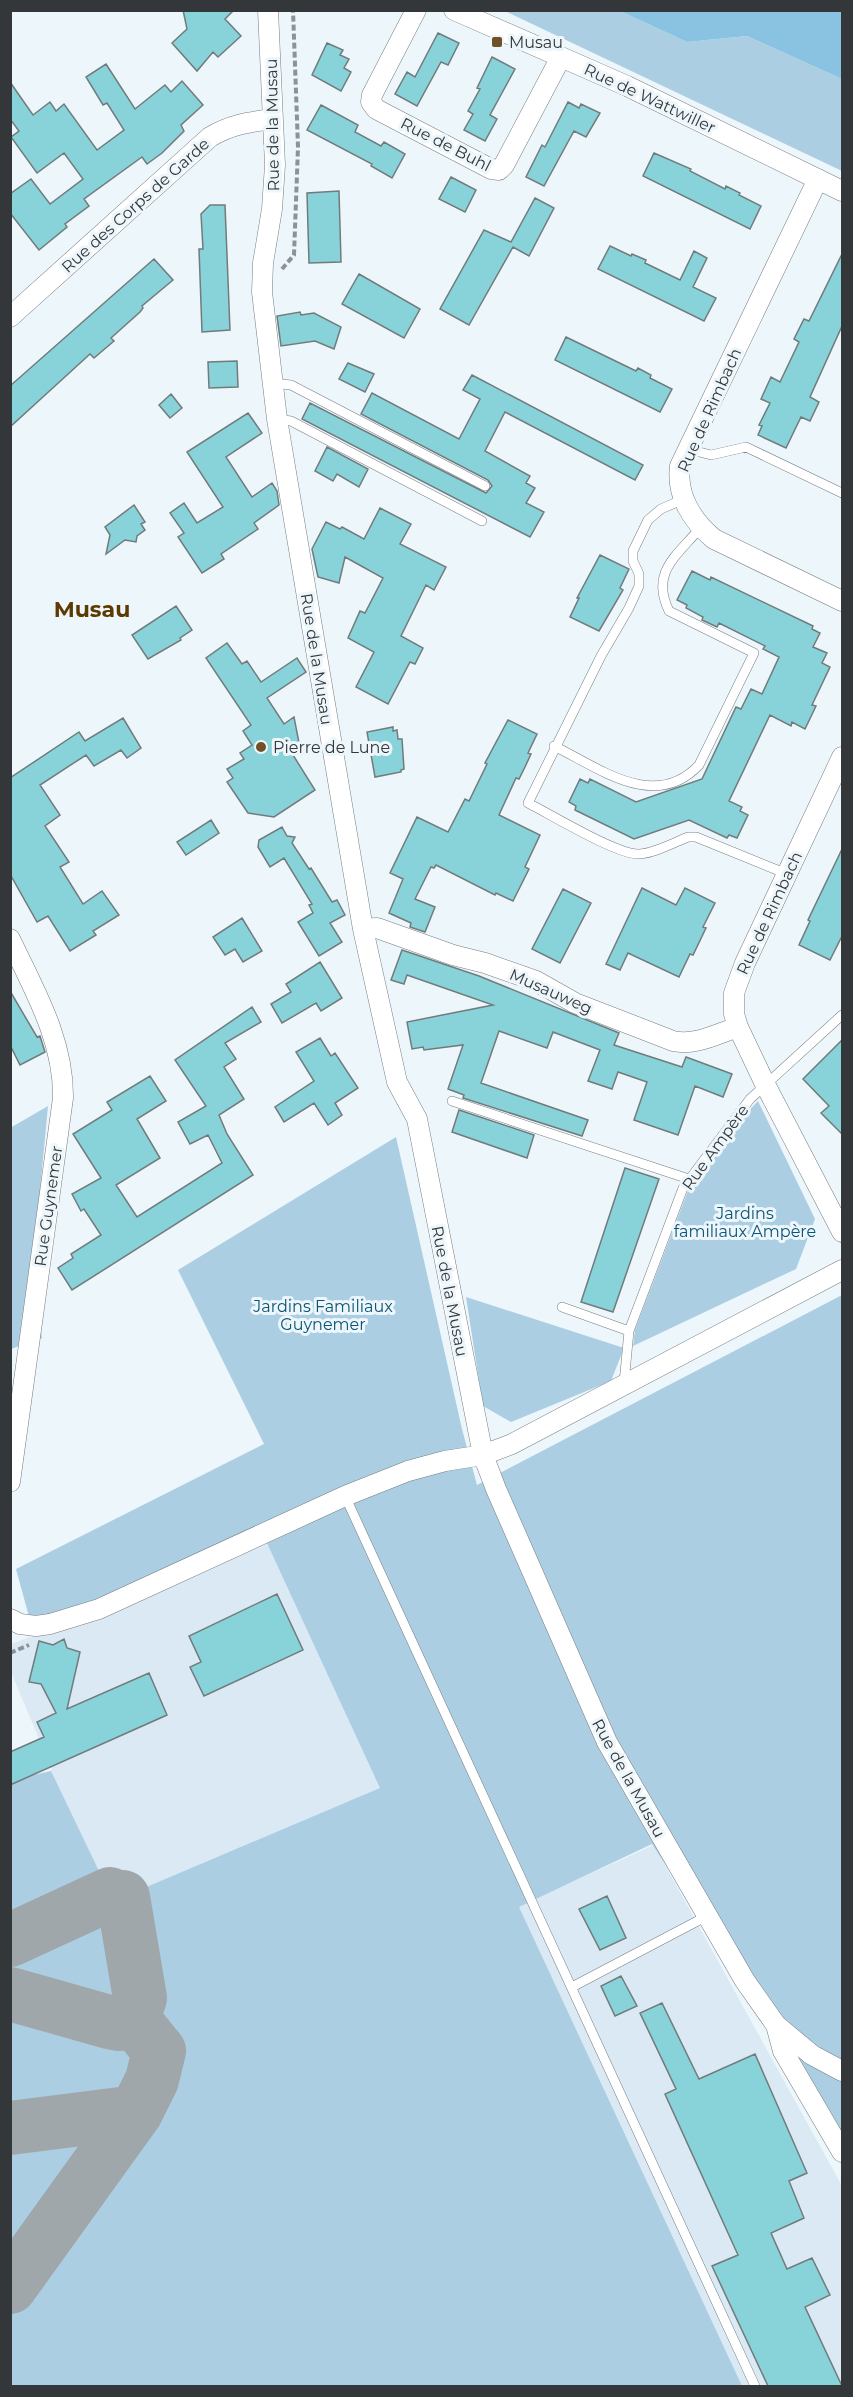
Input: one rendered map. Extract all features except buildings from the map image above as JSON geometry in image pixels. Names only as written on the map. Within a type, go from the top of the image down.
[{"type":"street","name":"Rue de la Musau","points":[[268,10],[275,165],[272,209],[263,263],[262,292],[277,420],[363,929],[398,1082],[417,1119],[483,1455],[496,1490],[607,1742],[707,1916],[745,1981],[776,2025],[812,2055],[843,2072]]},
{"type":"street","name":"Rue de Buhl","points":[[416,10],[372,95],[371,102],[376,109],[491,169],[499,170],[504,165],[561,57]]},
{"type":"street","name":"Rue de Wattwiller","points":[[454,10],[627,86],[843,191]]},
{"type":"street","name":"Rue des Corps de Garde","points":[[10,317],[210,137],[226,127],[272,119]]},
{"type":"street","name":"Rue de Rimbach","points":[[818,179],[680,466],[678,477],[690,515],[700,528],[714,539],[843,601]]},
{"type":"street","name":"Rue de Rimbach","points":[[843,757],[737,982],[733,1004],[738,1027],[766,1086],[843,1232]]},
{"type":"street","name":"Musauweg","points":[[363,929],[377,928],[536,981],[575,1003],[673,1041],[697,1042],[738,1027]]},
{"type":"street","name":"Rue Guynemer","points":[[10,939],[54,1037],[63,1074],[63,1098],[10,1482]]},
{"type":"street","points":[[11,1619],[20,1624],[36,1626],[60,1622],[99,1610],[345,1496],[408,1471],[445,1461],[483,1455],[512,1444],[843,1270]]},
{"type":"street","points":[[776,2025],[783,2052],[843,2152]]},
{"type":"lane","points":[[273,383],[291,385],[484,486]]},
{"type":"lane","points":[[277,420],[291,421],[482,521]]},
{"type":"lane","points":[[688,449],[711,455],[746,447],[843,493]]},
{"type":"lane","points":[[684,499],[662,508],[648,520],[633,551],[633,561],[639,574],[639,586],[554,746],[528,802],[584,833],[624,851],[639,854],[688,837],[696,837],[787,874]]},
{"type":"lane","points":[[554,746],[638,786],[655,788],[673,783],[690,775],[699,765],[754,653],[669,611],[662,597],[661,581],[668,567],[700,528]]},
{"type":"lane","name":"Rue Ampère","points":[[624,1385],[629,1331],[677,1201],[689,1179],[750,1099],[843,1015]]},
{"type":"lane","points":[[452,1101],[689,1179]]},
{"type":"lane","points":[[562,1307],[629,1331]]},
{"type":"lane","points":[[345,1496],[755,2386]]},
{"type":"lane","points":[[572,1987],[707,1916]]},
{"type":"shaded area","points":[[620,11],[842,11],[842,79],[747,36],[687,42]]},
{"type":"shaded area","points":[[266,1541],[381,1787],[519,1906],[654,1845],[842,2186],[842,2386],[11,2386],[10,1785],[52,1770],[11,1672],[11,1644],[187,1579]]},
{"type":"green space","points":[[505,11],[620,11],[687,42],[747,36],[842,79],[842,171]]},
{"type":"green space","name":"Jardins familiaux Ampère","points":[[758,1101],[815,1219],[796,1269],[633,1346],[635,1330],[689,1188],[738,1122]]},
{"type":"green space","points":[[48,1106],[33,1264],[42,1338],[11,1349],[10,1128]]},
{"type":"green space","name":"Jardins Familiaux Guynemer","points":[[396,1137],[462,1429],[477,1485],[842,1295],[842,2135],[652,1844],[519,1907],[742,2386],[11,2386],[10,1785],[29,1776],[51,1771],[110,1894],[123,1897],[380,1788],[266,1541],[187,1579],[34,1635],[16,1569],[264,1444],[178,1270]]},
{"type":"green space","points":[[466,1297],[624,1348],[611,1381],[511,1422],[483,1406]]},
{"type":"taxiway","points":[[10,1940],[110,1894]]},
{"type":"taxiway","points":[[10,1994],[109,2022],[119,2024],[133,2019],[140,1998],[123,1897]]},
{"type":"taxiway","points":[[10,2287],[136,2112],[152,2080],[159,2051],[133,2019]]},
{"type":"taxiway","points":[[10,2128],[136,2112]]},
{"type":"place","name":"Musau","points":[[497,42]]},
{"type":"place","name":"Pierre de Lune","points":[[261,747]]},
{"type":"district","name":"Musau","points":[[92,609]]}]
